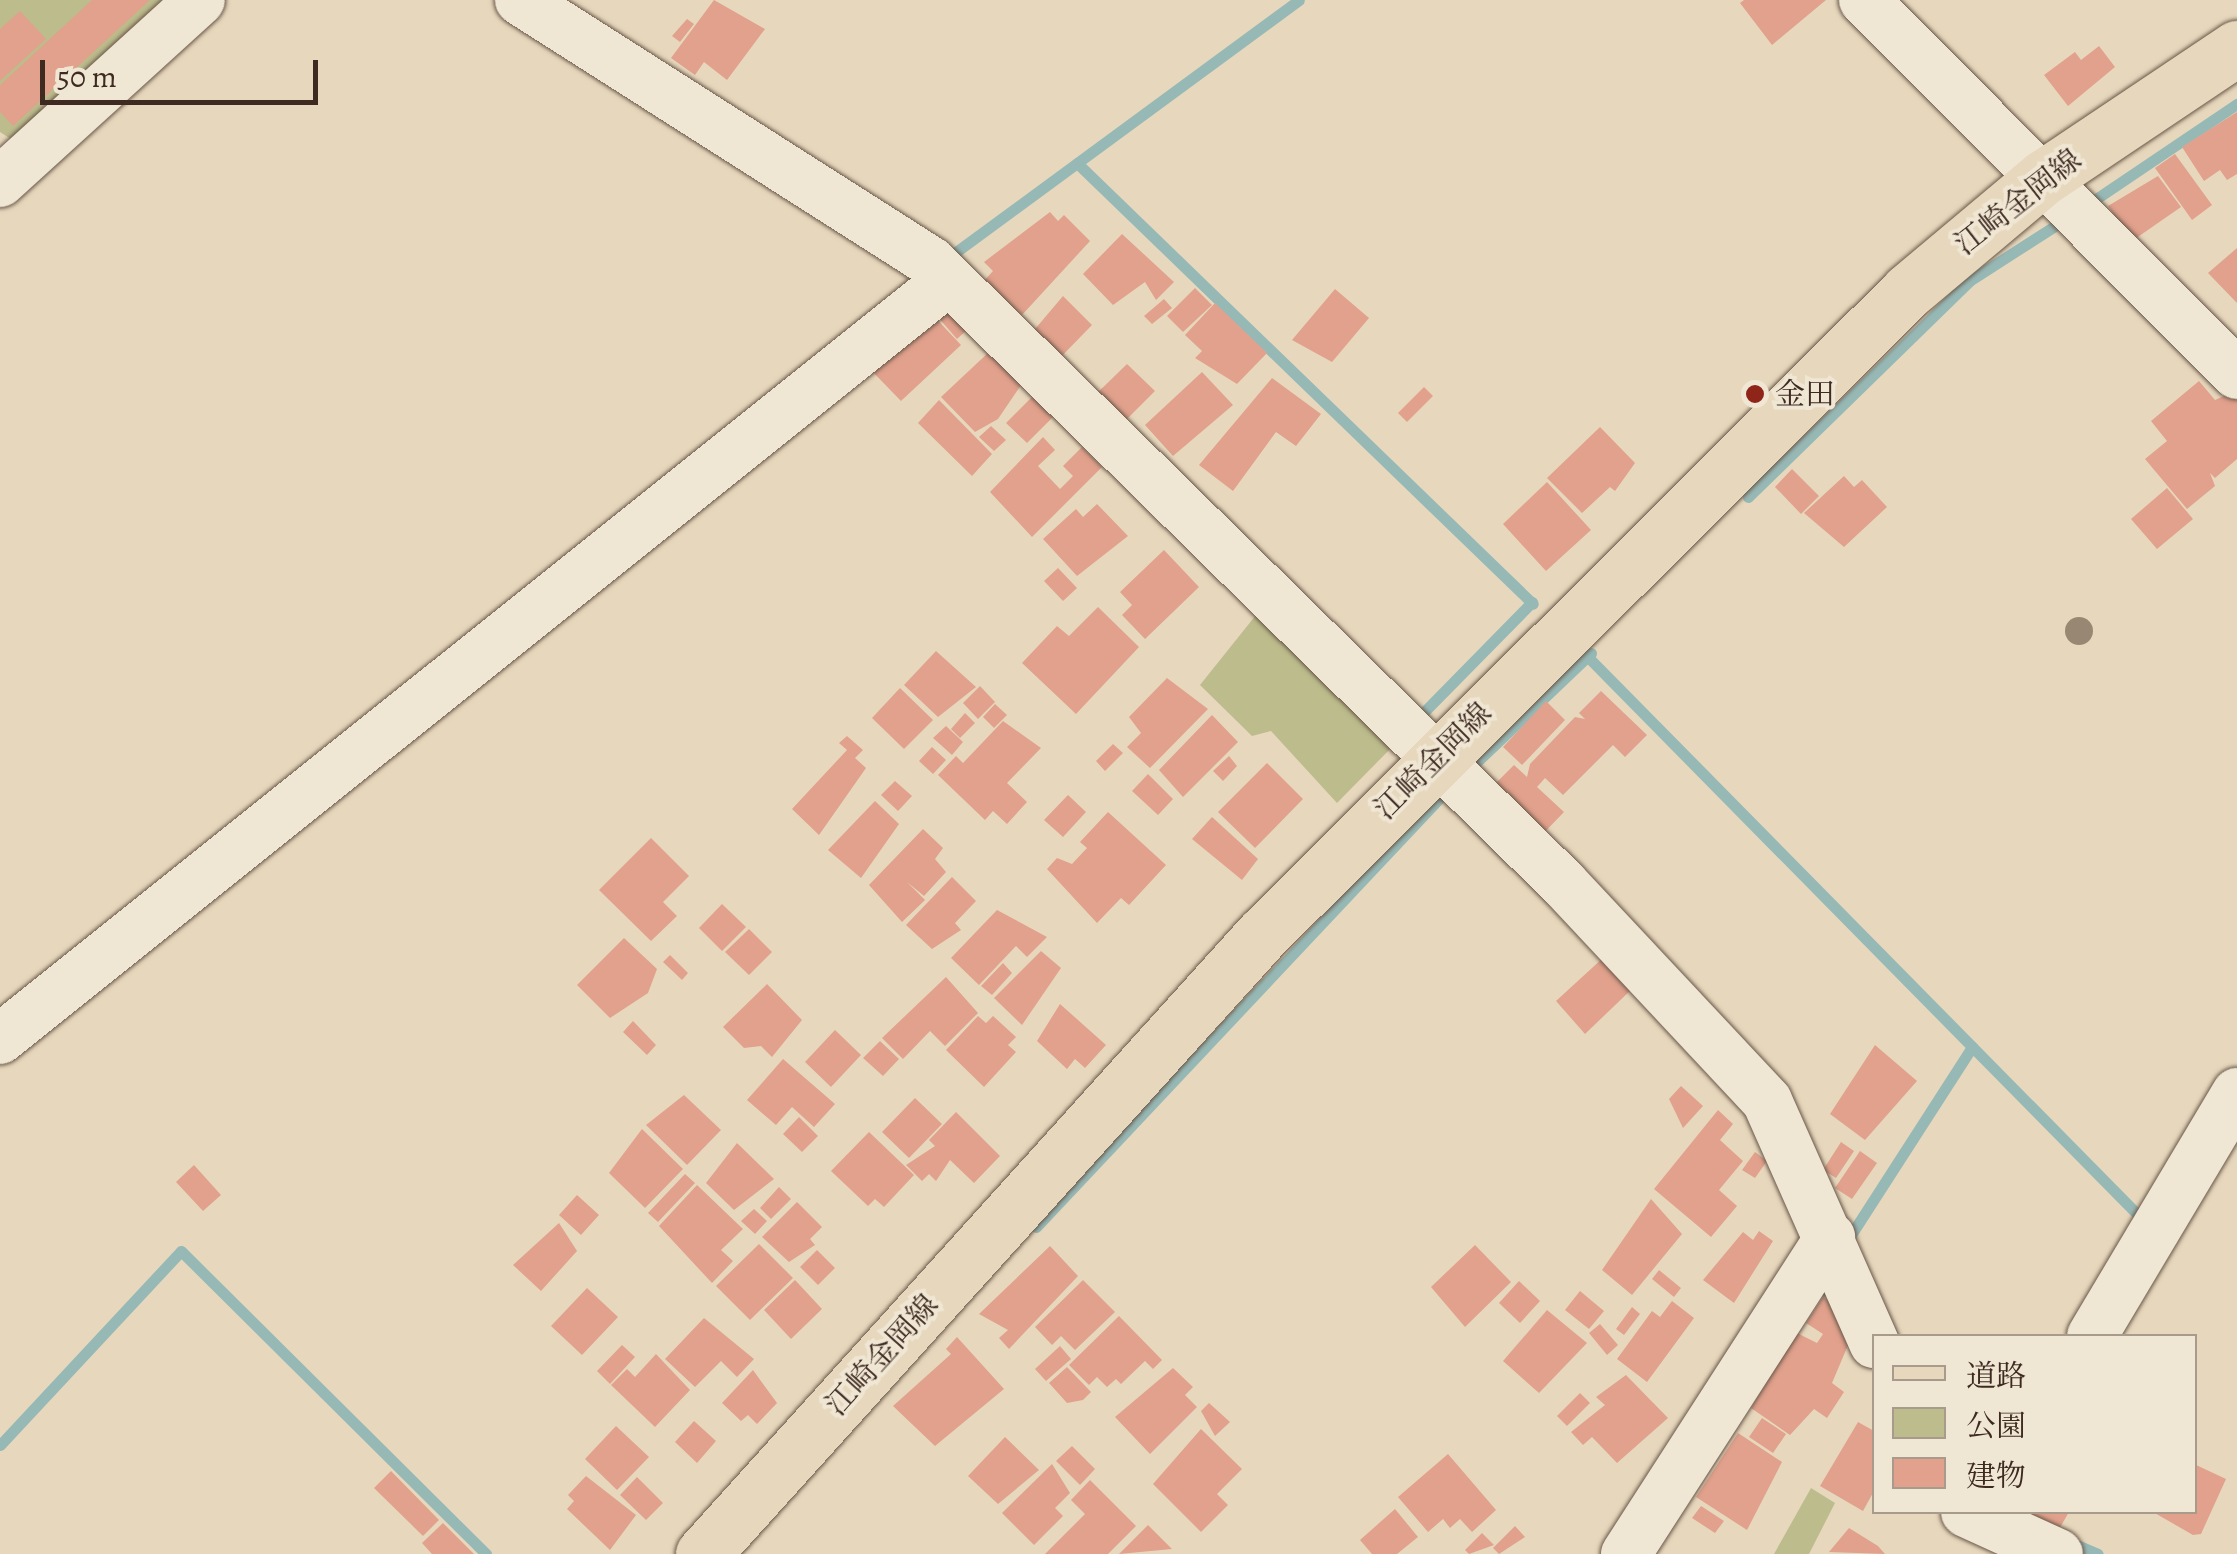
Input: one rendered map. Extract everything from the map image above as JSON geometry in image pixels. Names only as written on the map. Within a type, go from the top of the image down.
[{"type":"main road","name":"江崎金岡線","points":[[702,1554],[1262,936],[1449,774],[1908,292],[2066,200],[2237,48]]},
{"type":"street","points":[[0,182],[200,0]]},
{"type":"street","points":[[520,0],[940,271],[1449,774],[1744,1072],[1790,1140],[1872,1338]]},
{"type":"street","points":[[1864,0],[2237,374]]},
{"type":"street","points":[[0,1039],[940,271]]},
{"type":"street","points":[[2093,1334],[2237,1093]]},
{"type":"street","points":[[1626,1554],[1836,1250]]},
{"type":"street","points":[[1982,1526],[2058,1554]]},
{"type":"green space","points":[[0,0],[171,0],[14,141],[0,132]]},
{"type":"green space","points":[[1256,615],[1396,743],[1337,803],[1271,731],[1252,736],[1200,685]]},
{"type":"green space","points":[[1811,1488],[1835,1503],[1809,1554],[1774,1554]]},
{"type":"building","points":[[92,0],[150,0],[13,126],[0,112],[0,85]]},
{"type":"building","points":[[714,0],[765,29],[727,80],[704,62],[695,75],[671,58]]},
{"type":"building","points":[[1744,0],[1826,0],[1772,45],[1740,3]]},
{"type":"building","points":[[20,11],[46,39],[0,81],[0,29]]},
{"type":"building","points":[[687,19],[694,24],[680,42],[672,36]]},
{"type":"building","points":[[2099,46],[2115,67],[2068,106],[2044,75],[2075,52],[2081,60]]},
{"type":"building","points":[[2237,112],[2237,174],[2227,180],[2220,170],[2204,181],[2182,147]]},
{"type":"building","points":[[2175,154],[2212,205],[2192,220],[2155,168]]},
{"type":"building","points":[[2158,176],[2181,207],[2132,241],[2108,206]]},
{"type":"building","points":[[1050,212],[1058,221],[1064,215],[1090,241],[1022,315],[982,283],[993,271],[984,262]]},
{"type":"building","points":[[1122,234],[1174,282],[1156,300],[1145,282],[1113,305],[1083,274]]},
{"type":"building","points":[[2237,248],[2237,303],[2208,273]]},
{"type":"building","points":[[1195,288],[1212,305],[1183,332],[1167,316]]},
{"type":"building","points":[[1335,289],[1369,318],[1332,362],[1292,340]]},
{"type":"building","points":[[1063,296],[1092,325],[1056,362],[1030,335]]},
{"type":"building","points":[[1164,299],[1172,308],[1152,324],[1144,316]]},
{"type":"building","points":[[1215,303],[1267,353],[1237,384],[1195,358],[1202,351],[1185,335]]},
{"type":"building","points":[[950,304],[970,327],[957,339],[937,316]]},
{"type":"building","points":[[929,311],[961,345],[901,401],[868,367]]},
{"type":"building","points":[[989,352],[1021,385],[998,419],[975,432],[941,397]]},
{"type":"building","points":[[1127,364],[1155,391],[1120,426],[1092,398]]},
{"type":"building","points":[[1202,372],[1233,405],[1173,456],[1145,425]]},
{"type":"building","points":[[1272,378],[1321,414],[1296,446],[1276,432],[1233,491],[1199,465]]},
{"type":"building","points":[[2199,381],[2215,400],[2237,390],[2237,459],[2215,478],[2210,473],[2215,486],[2187,509],[2145,459],[2167,441],[2151,421]]},
{"type":"building","points":[[1424,387],[1433,396],[1407,422],[1398,413]]},
{"type":"building","points":[[1032,397],[1053,417],[1027,443],[1006,423]]},
{"type":"building","points":[[939,400],[992,454],[972,476],[918,423]]},
{"type":"building","points":[[991,426],[1006,440],[994,451],[979,437]]},
{"type":"building","points":[[1600,427],[1635,463],[1615,491],[1610,487],[1582,513],[1547,478]]},
{"type":"building","points":[[1043,437],[1055,450],[1038,466],[1060,489],[1073,476],[1063,466],[1082,447],[1102,467],[1032,537],[990,492]]},
{"type":"building","points":[[1792,469],[1819,496],[1801,514],[1775,487]]},
{"type":"building","points":[[1844,476],[1854,487],[1862,480],[1887,507],[1844,547],[1804,513]]},
{"type":"building","points":[[1547,482],[1591,530],[1546,571],[1503,524]]},
{"type":"building","points":[[2167,488],[2193,519],[2157,549],[2131,519]]},
{"type":"building","points":[[1097,504],[1128,536],[1077,576],[1043,539],[1076,509],[1083,517]]},
{"type":"building","points":[[1164,550],[1199,587],[1145,639],[1122,615],[1132,605],[1120,592]]},
{"type":"building","points":[[1058,568],[1077,588],[1063,601],[1044,581]]},
{"type":"building","points":[[1098,607],[1139,647],[1076,714],[1022,663],[1057,626],[1069,636]]},
{"type":"building","points":[[936,651],[976,687],[938,717],[904,685]]},
{"type":"building","points":[[1167,678],[1208,709],[1150,768],[1127,747],[1141,733],[1129,717]]},
{"type":"building","points":[[980,686],[995,702],[978,719],[963,703]]},
{"type":"building","points":[[900,688],[933,720],[904,749],[872,718]]},
{"type":"building","points":[[1601,691],[1647,735],[1625,757],[1613,745],[1563,795],[1545,778],[1537,787],[1564,812],[1536,841],[1486,793],[1514,765],[1527,777],[1530,764],[1575,717],[1585,719],[1579,713]]},
{"type":"building","points":[[1546,701],[1565,720],[1522,765],[1503,747]]},
{"type":"building","points":[[995,704],[1007,715],[994,728],[983,717]]},
{"type":"building","points":[[965,713],[975,723],[960,738],[951,729]]},
{"type":"building","points":[[1212,715],[1238,742],[1183,797],[1159,770]]},
{"type":"building","points":[[1003,721],[1041,748],[1007,783],[1027,802],[1007,824],[993,811],[985,820],[938,775],[956,756],[963,763]]},
{"type":"building","points":[[946,726],[963,742],[952,755],[933,738]]},
{"type":"building","points":[[847,736],[863,750],[855,758],[866,768],[819,835],[792,809],[847,750],[839,743]]},
{"type":"building","points":[[1113,744],[1123,753],[1105,771],[1096,761]]},
{"type":"building","points":[[932,747],[946,760],[933,774],[919,761]]},
{"type":"building","points":[[1229,756],[1237,766],[1223,781],[1213,771]]},
{"type":"building","points":[[1267,763],[1303,799],[1255,848],[1218,812]]},
{"type":"building","points":[[1148,774],[1173,799],[1158,815],[1132,791]]},
{"type":"building","points":[[895,781],[912,796],[898,811],[881,795]]},
{"type":"building","points":[[1068,795],[1086,812],[1063,837],[1044,820]]},
{"type":"building","points":[[875,801],[899,824],[861,878],[828,850]]},
{"type":"building","points":[[1108,812],[1166,865],[1129,905],[1121,898],[1097,923],[1047,869],[1057,858],[1072,864],[1087,848],[1080,842]]},
{"type":"building","points":[[1212,817],[1258,859],[1242,880],[1192,839]]},
{"type":"building","points":[[923,829],[943,848],[935,859],[946,872],[924,896],[907,882],[925,900],[902,922],[869,885]]},
{"type":"building","points":[[651,838],[689,876],[663,902],[677,916],[651,941],[599,890]]},
{"type":"building","points":[[952,877],[976,901],[955,923],[961,930],[932,949],[906,925]]},
{"type":"building","points":[[722,904],[746,927],[722,951],[699,928]]},
{"type":"building","points":[[997,910],[1047,937],[1027,957],[1016,946],[979,985],[951,958]]},
{"type":"building","points":[[749,929],[772,952],[749,975],[725,952]]},
{"type":"building","points":[[624,938],[657,969],[648,993],[610,1018],[577,985]]},
{"type":"building","points":[[1041,951],[1061,968],[1022,1025],[994,998]]},
{"type":"building","points":[[670,955],[688,973],[682,980],[663,962]]},
{"type":"building","points":[[1604,957],[1633,988],[1585,1034],[1556,1001]]},
{"type":"building","points":[[1003,963],[1012,973],[992,995],[981,986]]},
{"type":"building","points":[[946,977],[978,1013],[945,1046],[930,1031],[903,1059],[882,1038]]},
{"type":"building","points":[[767,984],[802,1020],[772,1057],[761,1046],[744,1048],[723,1027]]},
{"type":"building","points":[[1060,1004],[1106,1045],[1085,1068],[1075,1059],[1067,1069],[1037,1041]]},
{"type":"building","points":[[978,1016],[986,1023],[993,1016],[1016,1037],[1008,1045],[1016,1052],[984,1087],[946,1050]]},
{"type":"building","points":[[633,1021],[656,1045],[647,1055],[623,1032]]},
{"type":"building","points":[[835,1030],[861,1055],[831,1087],[805,1062]]},
{"type":"building","points":[[880,1041],[899,1059],[883,1076],[863,1058]]},
{"type":"building","points":[[1875,1045],[1917,1081],[1865,1140],[1830,1114]]},
{"type":"building","points":[[783,1059],[835,1104],[814,1127],[792,1107],[776,1125],[747,1100]]},
{"type":"building","points":[[1681,1086],[1703,1106],[1683,1128],[1669,1099]]},
{"type":"building","points":[[684,1095],[721,1130],[687,1165],[646,1125]]},
{"type":"building","points":[[915,1098],[942,1124],[909,1158],[882,1132]]},
{"type":"building","points":[[1718,1110],[1733,1124],[1720,1140],[1743,1161],[1719,1190],[1737,1206],[1711,1237],[1654,1189]]},
{"type":"building","points":[[956,1112],[1000,1156],[974,1183],[950,1160],[936,1181],[929,1174],[922,1181],[906,1165],[935,1146],[929,1140]]},
{"type":"building","points":[[799,1117],[818,1136],[802,1152],[783,1134]]},
{"type":"building","points":[[642,1129],[683,1169],[645,1208],[609,1173]]},
{"type":"building","points":[[869,1132],[914,1175],[884,1207],[875,1199],[868,1206],[831,1171]]},
{"type":"building","points":[[1841,1142],[1854,1151],[1836,1178],[1823,1170]]},
{"type":"building","points":[[737,1143],[774,1179],[734,1210],[706,1183]]},
{"type":"building","points":[[1860,1151],[1877,1163],[1852,1199],[1835,1188]]},
{"type":"building","points":[[1755,1152],[1767,1161],[1755,1178],[1742,1170]]},
{"type":"building","points":[[194,1165],[221,1195],[203,1211],[176,1182]]},
{"type":"building","points":[[685,1174],[695,1183],[658,1222],[648,1213]]},
{"type":"building","points":[[697,1185],[743,1229],[721,1250],[733,1261],[712,1283],[659,1226]]},
{"type":"building","points":[[779,1187],[791,1199],[771,1219],[760,1208]]},
{"type":"building","points":[[577,1195],[599,1215],[581,1235],[559,1215]]},
{"type":"building","points":[[1651,1199],[1682,1234],[1632,1295],[1602,1270]]},
{"type":"building","points":[[797,1202],[822,1227],[810,1239],[815,1245],[789,1262],[762,1237]]},
{"type":"building","points":[[754,1209],[767,1221],[755,1234],[741,1221]]},
{"type":"building","points":[[559,1223],[577,1251],[541,1291],[513,1265]]},
{"type":"building","points":[[1759,1231],[1773,1241],[1734,1303],[1703,1280],[1743,1232],[1753,1240]]},
{"type":"building","points":[[759,1244],[793,1278],[750,1320],[716,1286]]},
{"type":"building","points":[[1475,1245],[1511,1282],[1465,1327],[1431,1287]]},
{"type":"building","points":[[1050,1246],[1078,1276],[1009,1349],[999,1338],[1008,1330],[979,1314]]},
{"type":"building","points":[[817,1250],[835,1268],[818,1285],[800,1267]]},
{"type":"building","points":[[1659,1270],[1681,1288],[1674,1297],[1652,1279]]},
{"type":"building","points":[[795,1280],[822,1309],[791,1339],[764,1310]]},
{"type":"building","points":[[1083,1280],[1115,1312],[1075,1350],[1061,1336],[1052,1345],[1035,1327]]},
{"type":"building","points":[[1519,1281],[1540,1301],[1520,1323],[1499,1303]]},
{"type":"building","points":[[587,1288],[618,1317],[582,1355],[551,1326]]},
{"type":"building","points":[[1580,1291],[1604,1311],[1589,1329],[1565,1310]]},
{"type":"building","points":[[1823,1297],[1846,1312],[1854,1331],[1832,1383],[1844,1392],[1827,1418],[1814,1409],[1790,1435],[1751,1408],[1795,1332],[1817,1343],[1823,1334],[1806,1323]]},
{"type":"building","points":[[1672,1301],[1694,1318],[1647,1382],[1617,1359],[1652,1311],[1660,1317]]},
{"type":"building","points":[[1632,1307],[1640,1314],[1624,1335],[1616,1329]]},
{"type":"building","points":[[1547,1310],[1587,1343],[1539,1393],[1503,1361]]},
{"type":"building","points":[[1119,1316],[1162,1360],[1153,1369],[1145,1361],[1121,1384],[1116,1379],[1107,1387],[1097,1377],[1089,1385],[1069,1365]]},
{"type":"building","points":[[704,1318],[754,1359],[737,1377],[721,1361],[695,1387],[665,1359]]},
{"type":"building","points":[[1600,1324],[1618,1345],[1607,1355],[1589,1333]]},
{"type":"building","points":[[957,1337],[1004,1389],[935,1446],[893,1406],[951,1354],[946,1349]]},
{"type":"building","points":[[622,1345],[635,1357],[610,1384],[597,1371]]},
{"type":"building","points":[[1060,1346],[1071,1359],[1046,1381],[1035,1369]]},
{"type":"building","points":[[656,1354],[690,1390],[655,1427],[611,1385],[627,1369],[635,1377]]},
{"type":"building","points":[[1067,1367],[1091,1392],[1083,1400],[1067,1403],[1049,1383]]},
{"type":"building","points":[[1173,1368],[1193,1387],[1185,1395],[1197,1407],[1150,1454],[1115,1417]]},
{"type":"building","points":[[753,1370],[777,1403],[757,1424],[748,1415],[741,1421],[722,1403]]},
{"type":"building","points":[[1626,1375],[1668,1418],[1617,1463],[1592,1437],[1583,1445],[1571,1432],[1605,1405],[1596,1397]]},
{"type":"building","points":[[1580,1393],[1590,1403],[1567,1426],[1557,1416]]},
{"type":"building","points":[[1209,1403],[1230,1422],[1215,1436],[1201,1411]]},
{"type":"building","points":[[1762,1418],[1786,1434],[1773,1453],[1749,1437]]},
{"type":"building","points":[[694,1421],[716,1441],[697,1463],[675,1442]]},
{"type":"building","points":[[1858,1422],[1872,1430],[1872,1495],[1863,1511],[1820,1486]]},
{"type":"building","points":[[616,1426],[649,1457],[617,1490],[585,1459]]},
{"type":"building","points":[[1201,1429],[1242,1469],[1217,1494],[1228,1505],[1201,1532],[1153,1484]]},
{"type":"building","points":[[1738,1433],[1782,1462],[1747,1530],[1696,1497]]},
{"type":"building","points":[[1005,1437],[1039,1470],[998,1504],[968,1476]]},
{"type":"building","points":[[1072,1446],[1095,1469],[1080,1485],[1056,1461]]},
{"type":"building","points":[[1448,1454],[1496,1510],[1472,1532],[1460,1519],[1450,1528],[1443,1519],[1428,1532],[1398,1497]]},
{"type":"building","points":[[1052,1464],[1070,1493],[1055,1508],[1063,1516],[1034,1545],[1002,1513]]},
{"type":"building","points":[[2197,1465],[2226,1479],[2201,1534],[2193,1535],[2156,1514],[2197,1514]]},
{"type":"building","points":[[391,1471],[439,1520],[423,1536],[374,1488]]},
{"type":"building","points":[[586,1476],[636,1515],[610,1550],[567,1509],[574,1501],[568,1495]]},
{"type":"building","points":[[637,1477],[663,1503],[646,1520],[620,1495]]},
{"type":"building","points":[[1090,1480],[1136,1526],[1108,1554],[1045,1554],[1085,1514],[1071,1500]]},
{"type":"building","points":[[1701,1506],[1724,1521],[1715,1533],[1692,1518]]},
{"type":"building","points":[[1395,1509],[1418,1537],[1397,1554],[1372,1554],[1360,1540]]},
{"type":"building","points":[[2016,1514],[2068,1514],[2058,1531]]},
{"type":"building","points":[[443,1523],[474,1554],[432,1554],[422,1543]]},
{"type":"building","points":[[1148,1525],[1172,1549],[1119,1554]]},
{"type":"building","points":[[1515,1526],[1525,1537],[1499,1554],[1493,1548]]},
{"type":"building","points":[[1849,1528],[1878,1546],[1885,1554],[1829,1552]]},
{"type":"building","points":[[1482,1533],[1494,1545],[1469,1554],[1465,1550]]},
{"type":"waterway","points":[[945,260],[1299,0]]},
{"type":"waterway","points":[[2087,205],[2237,104]]},
{"type":"waterway","points":[[1077,163],[1533,604]]},
{"type":"waterway","points":[[1748,497],[1969,281],[2067,218]]},
{"type":"waterway","points":[[1415,721],[1532,602]]},
{"type":"waterway","points":[[1584,653],[2137,1214],[2149,1216]]},
{"type":"waterway","points":[[1465,773],[1591,653]]},
{"type":"waterway","points":[[1036,1227],[1448,789]]},
{"type":"waterway","points":[[1847,1241],[1972,1047]]},
{"type":"waterway","points":[[0,1445],[181,1251],[486,1554]]},
{"type":"waterway","points":[[2070,1542],[2098,1554]]},
{"type":"place","name":"金田","points":[[1755,394]]}]
